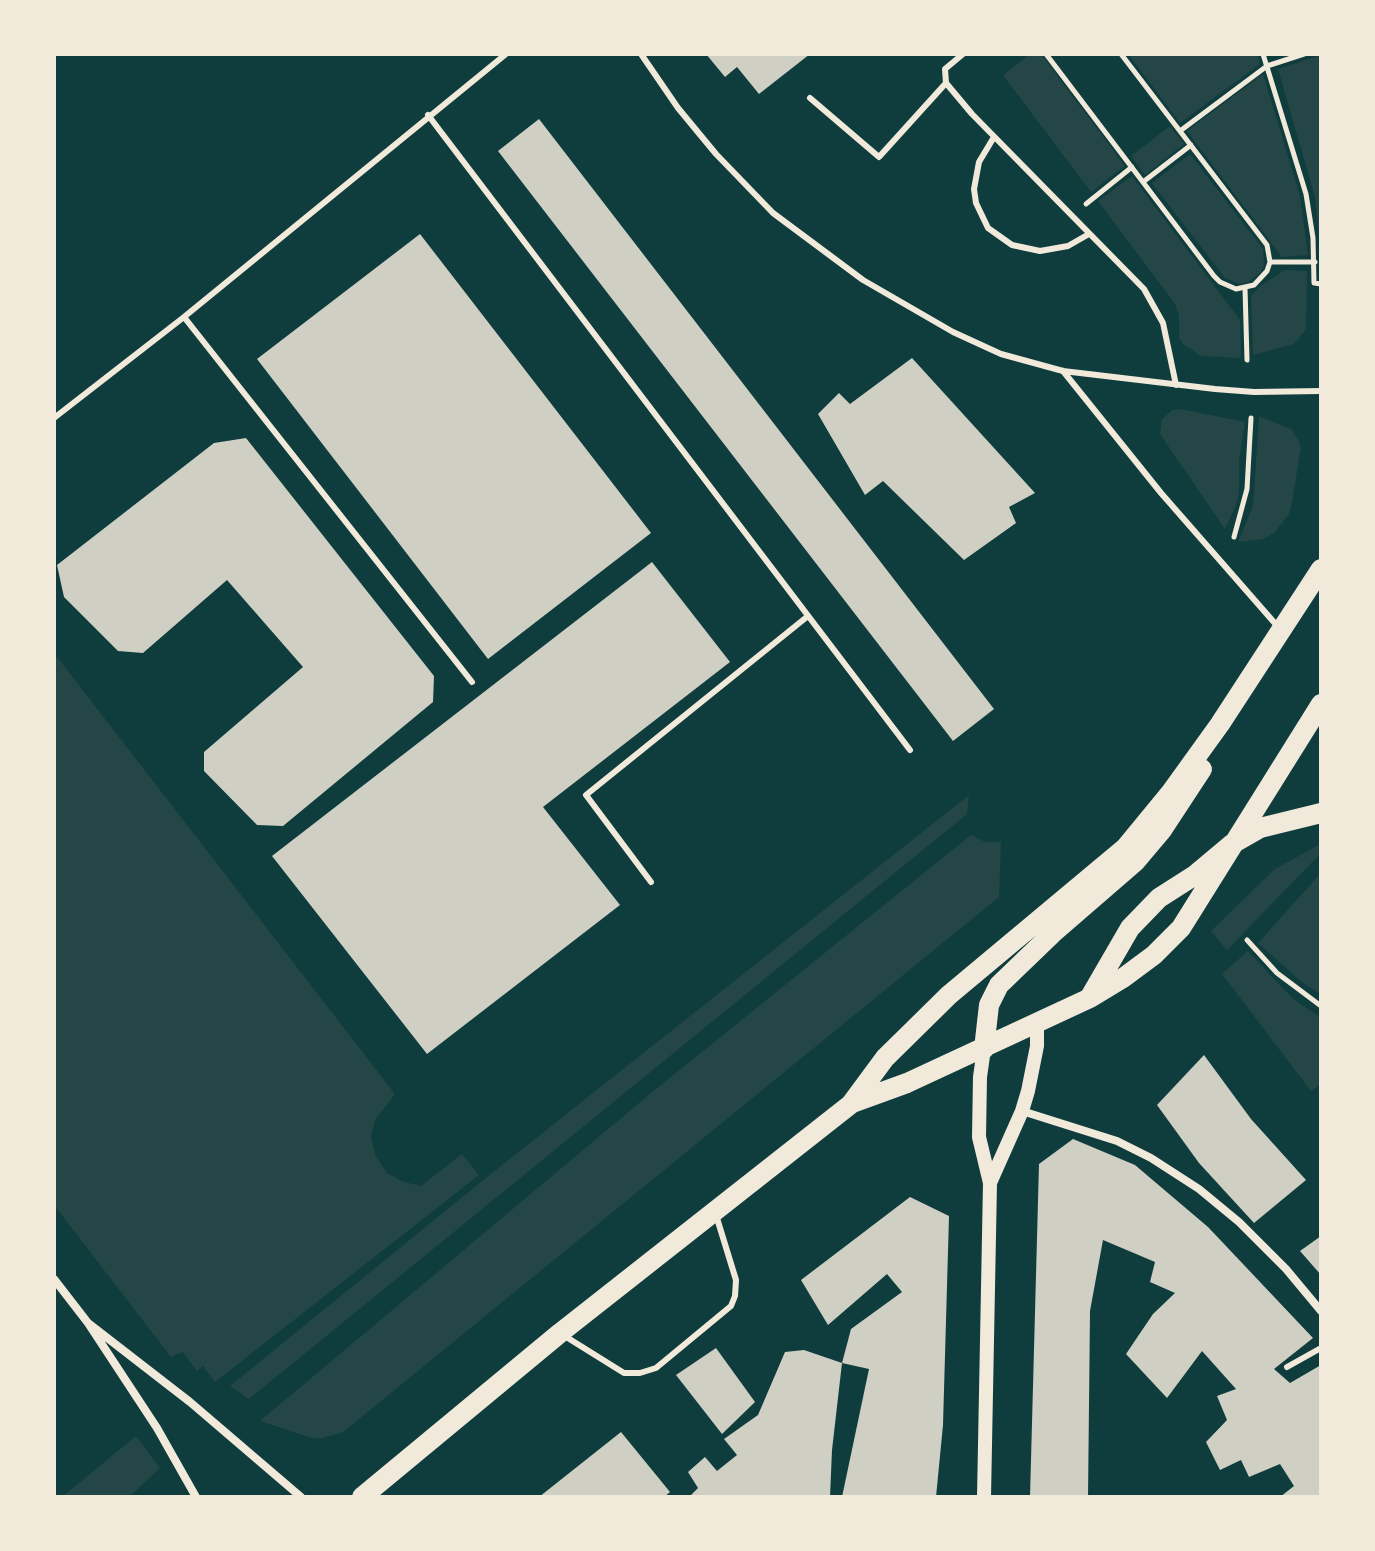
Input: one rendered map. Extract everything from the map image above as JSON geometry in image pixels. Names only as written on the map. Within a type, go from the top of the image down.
[{"type":"main road","points":[[362,1497],[560,1333],[851,1104],[885,1058],[949,995],[1125,848],[1171,792],[1220,724],[1321,569]]},
{"type":"main road","points":[[851,1104],[984,1049],[1090,998],[1154,955],[1181,928],[1321,704]]},
{"type":"main road","points":[[984,1049],[989,1005],[999,985],[1142,854],[1208,759],[1220,724]]},
{"type":"main road","points":[[1090,998],[1130,928],[1159,898],[1195,875],[1232,844],[1260,828],[1321,813]]},
{"type":"street","points":[[990,1183],[1022,1111],[1037,1046],[1037,1024]]},
{"type":"street","points":[[984,1049],[980,1077],[979,1137],[990,1183],[984,1497]]},
{"type":"street","points":[[1022,1111],[1117,1141],[1151,1158],[1199,1189],[1239,1222],[1286,1269],[1321,1311]]},
{"type":"street","points":[[54,1279],[88,1323],[157,1428],[196,1497]]},
{"type":"street","points":[[88,1323],[190,1402],[301,1497]]},
{"type":"lane","points":[[54,418],[184,317],[506,54]]},
{"type":"lane","points":[[641,54],[678,108],[716,154],[773,213],[825,253],[909,309],[953,332],[1001,354],[1063,371],[1254,392],[1321,391]]},
{"type":"lane","points":[[963,54],[945,69],[946,83],[994,137],[1131,274],[1154,305],[1166,333],[1176,385]]},
{"type":"lane","points":[[810,98],[879,157],[946,83]]},
{"type":"lane","points":[[428,115],[910,750]]},
{"type":"lane","points":[[994,137],[979,162],[974,189],[976,203],[988,228],[1012,245],[1040,251],[1068,246],[1089,234]]},
{"type":"lane","points":[[184,317],[472,682]]},
{"type":"lane","points":[[1063,371],[1161,493],[1281,631]]},
{"type":"lane","points":[[651,882],[586,795],[808,616]]},
{"type":"lane","points":[[560,1333],[624,1373],[640,1373],[656,1368],[668,1359],[717,1320],[731,1306],[735,1296],[736,1280],[715,1210]]},
{"type":"lane","points":[[1287,1367],[1321,1348]]},
{"type":"path","points":[[1046,54],[1214,276],[1227,287],[1245,288],[1262,278],[1270,262],[1270,253],[1263,238],[1121,54]]},
{"type":"path","points":[[1263,54],[1306,194],[1315,262],[1314,283],[1321,284]]},
{"type":"path","points":[[1180,131],[1267,66],[1304,54]]},
{"type":"path","points":[[1143,182],[1191,145]]},
{"type":"path","points":[[1070,215],[1132,167]]},
{"type":"path","points":[[1270,262],[1315,262]]},
{"type":"path","points":[[1245,288],[1247,360]]},
{"type":"path","points":[[1234,537],[1247,489],[1251,418]]},
{"type":"path","points":[[1247,940],[1277,973],[1321,1006]]},
{"type":"shaded area","points":[[1030,54],[1041,54],[1125,166],[1091,192],[1003,75]]},
{"type":"shaded area","points":[[1128,54],[1257,54],[1260,64],[1180,123]]},
{"type":"shaded area","points":[[1318,56],[1321,69],[1321,254],[1315,197],[1278,69]]},
{"type":"shaded area","points":[[1263,74],[1300,196],[1308,255],[1282,257],[1187,131]]},
{"type":"shaded area","points":[[1170,126],[1184,144],[1145,175],[1131,156]]},
{"type":"shaded area","points":[[1190,154],[1263,249],[1261,272],[1248,282],[1240,284],[1225,278],[1152,183]]},
{"type":"shaded area","points":[[1132,176],[1240,320],[1241,358],[1201,356],[1179,338],[1179,315],[1175,304],[1098,201]]},
{"type":"shaded area","points":[[1285,270],[1307,271],[1306,329],[1294,344],[1253,355],[1251,296]]},
{"type":"shaded area","points":[[1173,410],[1245,422],[1239,460],[1239,492],[1225,529],[1160,434],[1162,419]]},
{"type":"shaded area","points":[[1259,416],[1291,429],[1301,447],[1292,502],[1289,514],[1274,533],[1263,539],[1238,542],[1253,506]]},
{"type":"shaded area","points":[[54,653],[395,1094],[375,1120],[371,1136],[375,1155],[387,1173],[421,1186],[462,1154],[479,1175],[215,1382],[203,1366],[197,1371],[183,1352],[171,1357],[54,1205]]},
{"type":"shaded area","points":[[969,795],[967,814],[249,1399],[230,1386],[492,1173]]},
{"type":"shaded area","points":[[971,835],[985,842],[1001,842],[999,897],[343,1432],[312,1438],[260,1421],[651,1093]]},
{"type":"shaded area","points":[[1321,844],[1321,853],[1227,950],[1211,931],[1275,869]]},
{"type":"shaded area","points":[[1321,873],[1321,994],[1303,983],[1258,943]]},
{"type":"shaded area","points":[[1248,951],[1292,998],[1321,1018],[1321,1084],[1311,1091],[1222,974]]},
{"type":"shaded area","points":[[136,1436],[160,1468],[129,1497],[62,1497]]},
{"type":"building","points":[[706,54],[810,54],[759,94],[737,67],[725,77]]},
{"type":"building","points":[[539,119],[994,709],[953,741],[498,151]]},
{"type":"building","points":[[420,234],[651,533],[488,659],[257,359]]},
{"type":"building","points":[[912,358],[1035,493],[1009,507],[1016,523],[964,560],[883,481],[865,495],[818,414],[839,393],[850,404]]},
{"type":"building","points":[[246,438],[434,676],[433,702],[283,826],[257,825],[204,771],[204,752],[303,667],[227,580],[143,653],[118,651],[64,597],[57,565],[214,443]]},
{"type":"building","points":[[652,562],[730,662],[543,807],[620,905],[427,1054],[272,856]]},
{"type":"building","points":[[1204,1055],[1251,1119],[1306,1180],[1254,1223],[1199,1163],[1157,1105]]},
{"type":"building","points":[[1073,1139],[1135,1165],[1208,1227],[1313,1338],[1274,1369],[1290,1383],[1321,1365],[1321,1497],[1280,1497],[1294,1486],[1280,1464],[1249,1477],[1241,1460],[1220,1470],[1206,1442],[1227,1420],[1217,1396],[1236,1389],[1202,1351],[1167,1398],[1126,1354],[1153,1314],[1175,1293],[1150,1282],[1155,1262],[1103,1240],[1090,1311],[1088,1497],[1030,1497],[1039,1164]]},
{"type":"building","points":[[910,1197],[949,1216],[943,1425],[936,1497],[842,1497],[869,1369],[842,1363],[851,1329],[902,1292],[887,1274],[828,1325],[801,1280]]},
{"type":"building","points":[[1321,1236],[1321,1275],[1300,1251]]},
{"type":"building","points":[[716,1348],[755,1402],[722,1434],[676,1375]]},
{"type":"building","points":[[804,1350],[842,1363],[830,1497],[689,1497],[698,1488],[688,1472],[705,1457],[717,1471],[737,1455],[724,1439],[758,1415],[785,1352]]},
{"type":"building","points":[[621,1432],[670,1492],[664,1497],[539,1497]]}]
